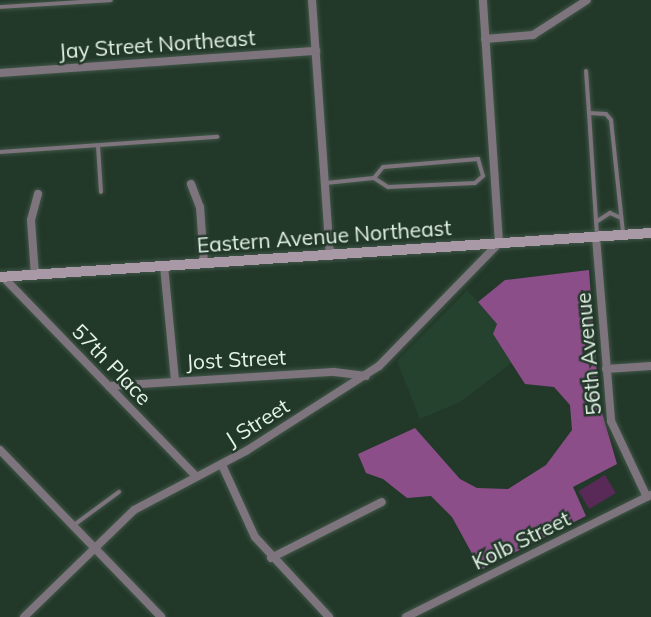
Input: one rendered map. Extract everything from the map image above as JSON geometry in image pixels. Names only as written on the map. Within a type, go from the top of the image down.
[{"type":"main road","name":"Eastern Avenue Northeast","points":[[1,277],[651,233]]},
{"type":"street","points":[[312,0],[330,255]]},
{"type":"street","points":[[483,0],[499,243]]},
{"type":"street","points":[[485,39],[533,35],[587,0]]},
{"type":"street","name":"Jay Street Northeast","points":[[0,73],[316,51]]},
{"type":"street","points":[[191,184],[200,207],[204,263]]},
{"type":"street","points":[[35,275],[31,220],[38,194]]},
{"type":"street","name":"56th Avenue","points":[[597,236],[612,427],[649,496]]},
{"type":"street","name":"J Street","points":[[24,617],[134,510],[196,476],[222,465],[366,376],[457,291],[499,243]]},
{"type":"street","points":[[164,266],[175,381]]},
{"type":"street","name":"57th Place","points":[[1,277],[196,476]]},
{"type":"street","points":[[606,369],[651,366]]},
{"type":"street","name":"Jost Street","points":[[109,386],[334,372],[366,376]]},
{"type":"street","points":[[0,450],[161,617]]},
{"type":"street","points":[[222,465],[249,527],[271,558],[329,617]]},
{"type":"street","name":"Kolb Street","points":[[406,617],[649,496]]},
{"type":"street","points":[[271,558],[382,502]]},
{"type":"lane","points":[[0,7],[111,0]]},
{"type":"lane","points":[[586,71],[597,236]]},
{"type":"lane","points":[[589,113],[606,114],[611,120],[623,235]]},
{"type":"lane","points":[[0,152],[217,137]]},
{"type":"lane","points":[[98,146],[101,192]]},
{"type":"lane","points":[[325,183],[374,178],[388,187],[475,183],[483,176],[478,159],[383,167],[374,178]]},
{"type":"lane","points":[[595,222],[610,213],[621,218]]},
{"type":"lane","points":[[73,526],[119,492]]},
{"type":"shaded area","points":[[589,270],[599,402],[617,464],[573,487],[586,516],[481,570],[452,517],[431,496],[407,498],[383,479],[366,473],[358,454],[415,428],[460,479],[477,488],[508,489],[546,465],[572,430],[570,405],[554,387],[525,384],[493,334],[497,324],[478,302],[505,280]]},
{"type":"shaded area","points":[[467,290],[497,324],[493,335],[513,362],[460,402],[420,419],[397,361]]},
{"type":"shaded area","points":[[605,475],[616,493],[589,509],[578,491]]}]
